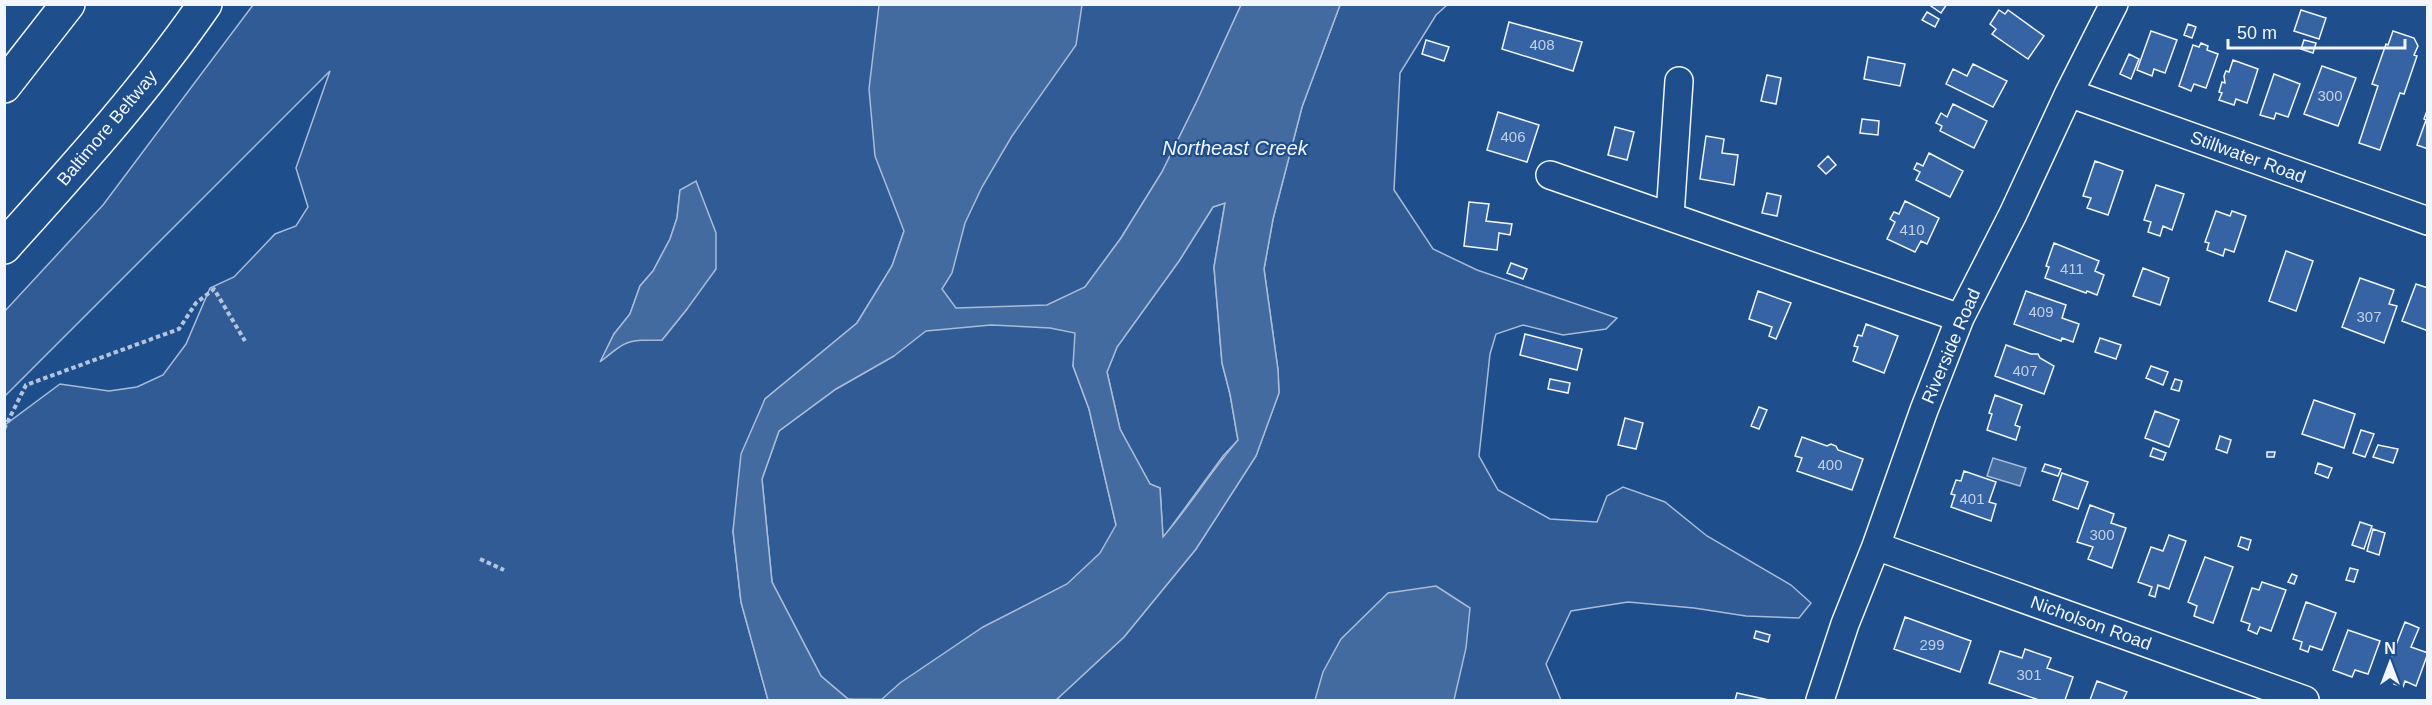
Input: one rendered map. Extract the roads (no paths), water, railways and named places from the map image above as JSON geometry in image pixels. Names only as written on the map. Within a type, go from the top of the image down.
[{"type":"highway","points":[[4,86],[68,4]]},
{"type":"highway","name":"Baltimore Beltway","points":[[4,247],[98,143],[205,4]]},
{"type":"street","name":"Riverside Road","points":[[1820,700],[1845,624],[1960,318],[2114,4]]},
{"type":"street","points":[[1670,216],[1679,81]]},
{"type":"street","name":"Stillwater Road","points":[[2069,93],[2427,221]]},
{"type":"street","points":[[1550,175],[1960,318]]},
{"type":"street","name":"Nicholson Road","points":[[1876,546],[2305,700]]},
{"type":"water","name":"Northeast Creek","points":[[879,5],[1082,5],[1076,45],[1012,136],[982,187],[965,223],[952,273],[942,289],[956,308],[1047,305],[1085,287],[1121,238],[1162,172],[1241,5],[1340,5],[1302,107],[1273,219],[1264,269],[1279,393],[1256,456],[1196,549],[1124,637],[1056,700],[881,700],[900,683],[983,627],[1067,584],[1100,553],[1116,525],[1089,409],[1073,366],[1075,333],[1050,328],[991,325],[926,331],[894,356],[836,389],[779,431],[762,479],[772,582],[821,676],[848,699],[856,700],[768,700],[741,602],[733,531],[741,454],[765,399],[857,323],[892,266],[904,231],[875,156],[869,89]],"holes":[[[1225,203],[1214,267],[1222,363],[1238,440],[1163,537],[1160,488],[1150,484],[1120,429],[1107,372],[1117,347],[1179,261],[1213,207]]]},
{"type":"water","points":[[696,181],[716,233],[716,269],[662,340],[641,340],[622,345],[600,362],[614,334],[630,314],[640,286],[653,271],[670,239],[677,218],[680,190]]},
{"type":"water","points":[[1993,458],[2026,468],[2020,486],[1987,476]]},
{"type":"water","points":[[1436,586],[1470,608],[1466,648],[1454,700],[1315,700],[1323,672],[1341,639],[1388,593]]}]
